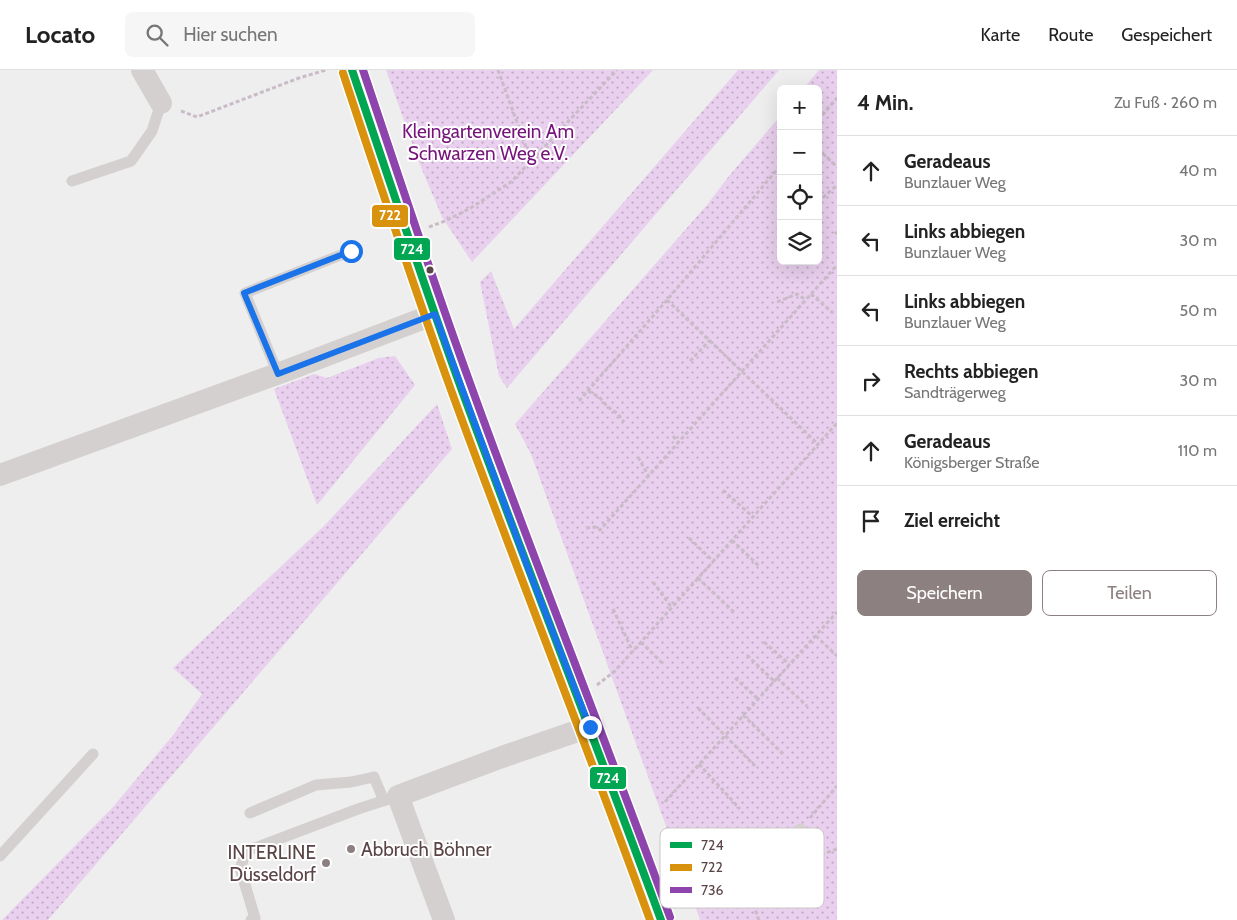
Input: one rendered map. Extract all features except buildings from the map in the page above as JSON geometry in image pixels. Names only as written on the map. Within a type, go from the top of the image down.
[{"type":"main road","points":[[352,70],[407,235],[465,398],[657,908]]},
{"type":"street","points":[[142,70],[161,103]]},
{"type":"street","points":[[1,471],[278,374],[435,314]]},
{"type":"street","points":[[444,920],[391,799],[502,757],[590,727]]},
{"type":"lane","points":[[72,180],[131,161],[152,131],[161,103]]},
{"type":"lane","points":[[278,374],[244,293],[351,251]]},
{"type":"lane","points":[[0,856],[93,754]]},
{"type":"lane","points":[[250,813],[316,785],[351,782],[374,777],[391,799],[358,809],[246,851],[240,868],[255,918],[251,920]]},
{"type":"path","points":[[161,103],[197,117],[326,70]]},
{"type":"path","points":[[498,70],[531,161]]},
{"type":"path","points":[[407,235],[445,221],[469,209],[511,182],[617,70]]},
{"type":"path","points":[[822,115],[837,98]]},
{"type":"path","points":[[822,153],[837,167]]},
{"type":"path","points":[[579,401],[777,170]]},
{"type":"path","points":[[822,199],[837,185]]},
{"type":"path","points":[[586,528],[595,527],[600,530],[837,265]]},
{"type":"path","points":[[777,302],[797,294],[806,300]]},
{"type":"path","points":[[811,294],[833,313]]},
{"type":"path","points":[[667,300],[818,444]]},
{"type":"path","points":[[690,361],[710,340]]},
{"type":"path","points":[[588,390],[599,397],[624,422]]},
{"type":"path","points":[[578,698],[615,672],[837,423]]},
{"type":"path","points":[[672,436],[679,443]]},
{"type":"path","points":[[638,457],[649,477]]},
{"type":"path","points":[[723,490],[753,517]]},
{"type":"path","points":[[689,538],[713,561]]},
{"type":"path","points":[[732,540],[760,567]]},
{"type":"path","points":[[698,578],[734,613]]},
{"type":"path","points":[[653,582],[672,608]]},
{"type":"path","points":[[613,608],[632,652]]},
{"type":"path","points":[[665,802],[837,613]]},
{"type":"path","points":[[816,636],[837,656]]},
{"type":"path","points":[[641,642],[663,664]]},
{"type":"path","points":[[764,642],[789,664]]},
{"type":"path","points":[[747,655],[807,706]]},
{"type":"path","points":[[735,678],[758,699]]},
{"type":"path","points":[[698,708],[755,766]]},
{"type":"path","points":[[743,715],[783,754]]},
{"type":"path","points":[[699,764],[740,809]]},
{"type":"path","points":[[801,828],[837,786]]},
{"type":"path","points":[[824,853],[837,849]]},
{"type":"path","points":[[755,908],[759,920]]},
{"type":"green space","name":"Kleingartenverein Am Schwarzen Weg e.V.","points":[[386,70],[653,70],[472,262],[442,217],[420,165]]},
{"type":"green space","points":[[738,70],[779,70],[507,388],[499,376],[480,282],[491,271],[514,329]]},
{"type":"green space","points":[[819,70],[837,70],[837,920],[700,920],[696,908],[824,908],[824,828],[667,828],[531,454],[515,424],[707,205],[777,120],[777,265],[822,265],[822,85],[806,85]]},
{"type":"green space","points":[[395,356],[415,385],[317,505],[274,389],[314,374],[327,378],[379,358]]},
{"type":"green space","points":[[437,404],[452,449],[48,920],[2,920],[113,807],[174,734],[202,694],[173,668],[324,526]]},
{"type":"transit line","name":"724","points":[[352,70],[461,388],[661,920]]},
{"type":"transit line","name":"736","points":[[363,70],[470,383],[660,890]]},
{"type":"transit line","name":"722","points":[[343,73],[409,272],[451,390],[650,920]]},
{"type":"transit line","name":"736","points":[[667,908],[670,917]]},
{"type":"place","name":"Abbruch Böhner","points":[[351,849]]},
{"type":"place","name":"INTERLINE Düsseldorf","points":[[326,863]]},
{"type":"route","points":[[351,251],[244,293],[278,374],[435,314],[528,568],[590,727]]}]
